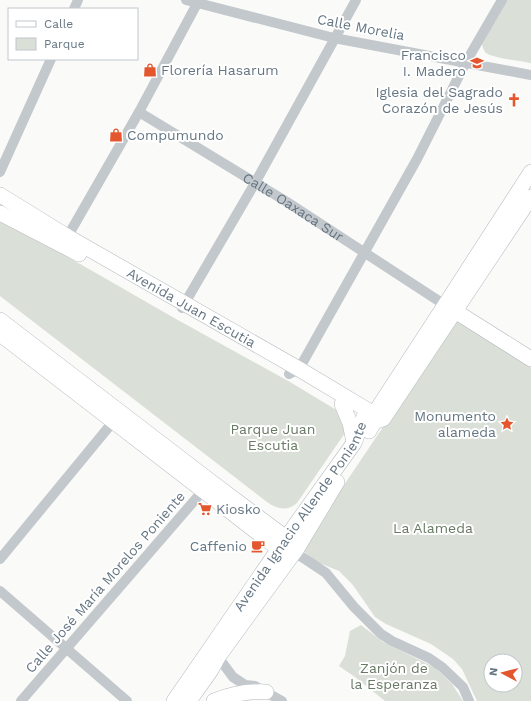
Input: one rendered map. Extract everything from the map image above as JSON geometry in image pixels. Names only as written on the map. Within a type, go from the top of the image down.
[{"type":"main road","name":"Avenida Ignacio Allende Poniente","points":[[450,308],[530,177]]},
{"type":"main road","name":"Avenida Juan Escutia","points":[[0,195],[65,241]]},
{"type":"main road","name":"Avenida Ignacio Allende Poniente","points":[[189,701],[211,670],[289,546],[374,418],[450,308],[531,197]]},
{"type":"main road","name":"Avenida Juan Escutia","points":[[0,213],[65,241],[183,306],[374,418]]},
{"type":"main road","name":"Calle Oaxaca Sur","points":[[450,308],[531,359]]},
{"type":"main road","points":[[1,326],[207,486],[289,546]]},
{"type":"main road","name":"Avenida Juan Escutia","points":[[294,371],[342,404],[374,418]]},
{"type":"main road","points":[[342,404],[350,423],[354,443]]},
{"type":"main road","name":"Avenida Ignacio Allende Poniente","points":[[174,701],[289,546],[296,524],[354,443],[374,418]]},
{"type":"main road","points":[[207,486],[274,528],[289,546]]},
{"type":"main road","points":[[274,528],[296,524]]},
{"type":"main road","points":[[214,701],[244,694],[266,692]]},
{"type":"street","name":"Calle Morelia","points":[[186,0],[198,1],[334,38],[531,75]]},
{"type":"street","points":[[183,306],[255,184],[356,0]]},
{"type":"street","points":[[294,371],[365,253],[417,159],[466,62],[502,0]]},
{"type":"street","points":[[65,241],[139,112],[198,1]]},
{"type":"street","points":[[0,172],[51,60]]},
{"type":"street","name":"Calle Oaxaca Sur","points":[[139,112],[286,202],[450,308]]},
{"type":"street","points":[[0,559],[118,416]]},
{"type":"street","name":"Calle José María Morelos Poniente","points":[[21,701],[207,486]]},
{"type":"street","points":[[289,546],[302,557],[326,573],[354,607],[381,634],[392,641],[429,658],[442,667],[463,687],[469,701]]},
{"type":"street","points":[[0,591],[127,701]]},
{"type":"street","points":[[218,657],[233,677],[245,685],[255,686],[282,701]]},
{"type":"green space","points":[[506,0],[531,0],[531,63],[490,55],[484,50],[482,44]]},
{"type":"green space","name":"Parque Juan Escutia","points":[[0,218],[176,319],[290,382],[338,411],[347,430],[297,503],[290,508],[278,508],[267,502],[0,296]]},
{"type":"green space","name":"La Alameda","points":[[457,317],[531,365],[531,701],[477,701],[462,669],[453,659],[431,644],[386,624],[375,617],[353,585],[339,571],[317,562],[301,549]]},
{"type":"green space","name":"Zanjón de la Esperanza","points":[[361,625],[383,642],[436,668],[452,684],[463,701],[385,701],[339,666],[345,656],[350,631]]},
{"type":"place","name":"Francisco I. Madero","points":[[477,63]]},
{"type":"place","name":"Florería Hasarum","points":[[150,70]]},
{"type":"place","name":"Iglesia del Sagrado Corazón de Jesús","points":[[514,100]]},
{"type":"place","name":"Compumundo","points":[[116,135]]},
{"type":"place","name":"Monumento alameda","points":[[507,424]]},
{"type":"place","name":"Kiosko","points":[[205,509]]},
{"type":"place","name":"Caffenio","points":[[258,546]]}]
